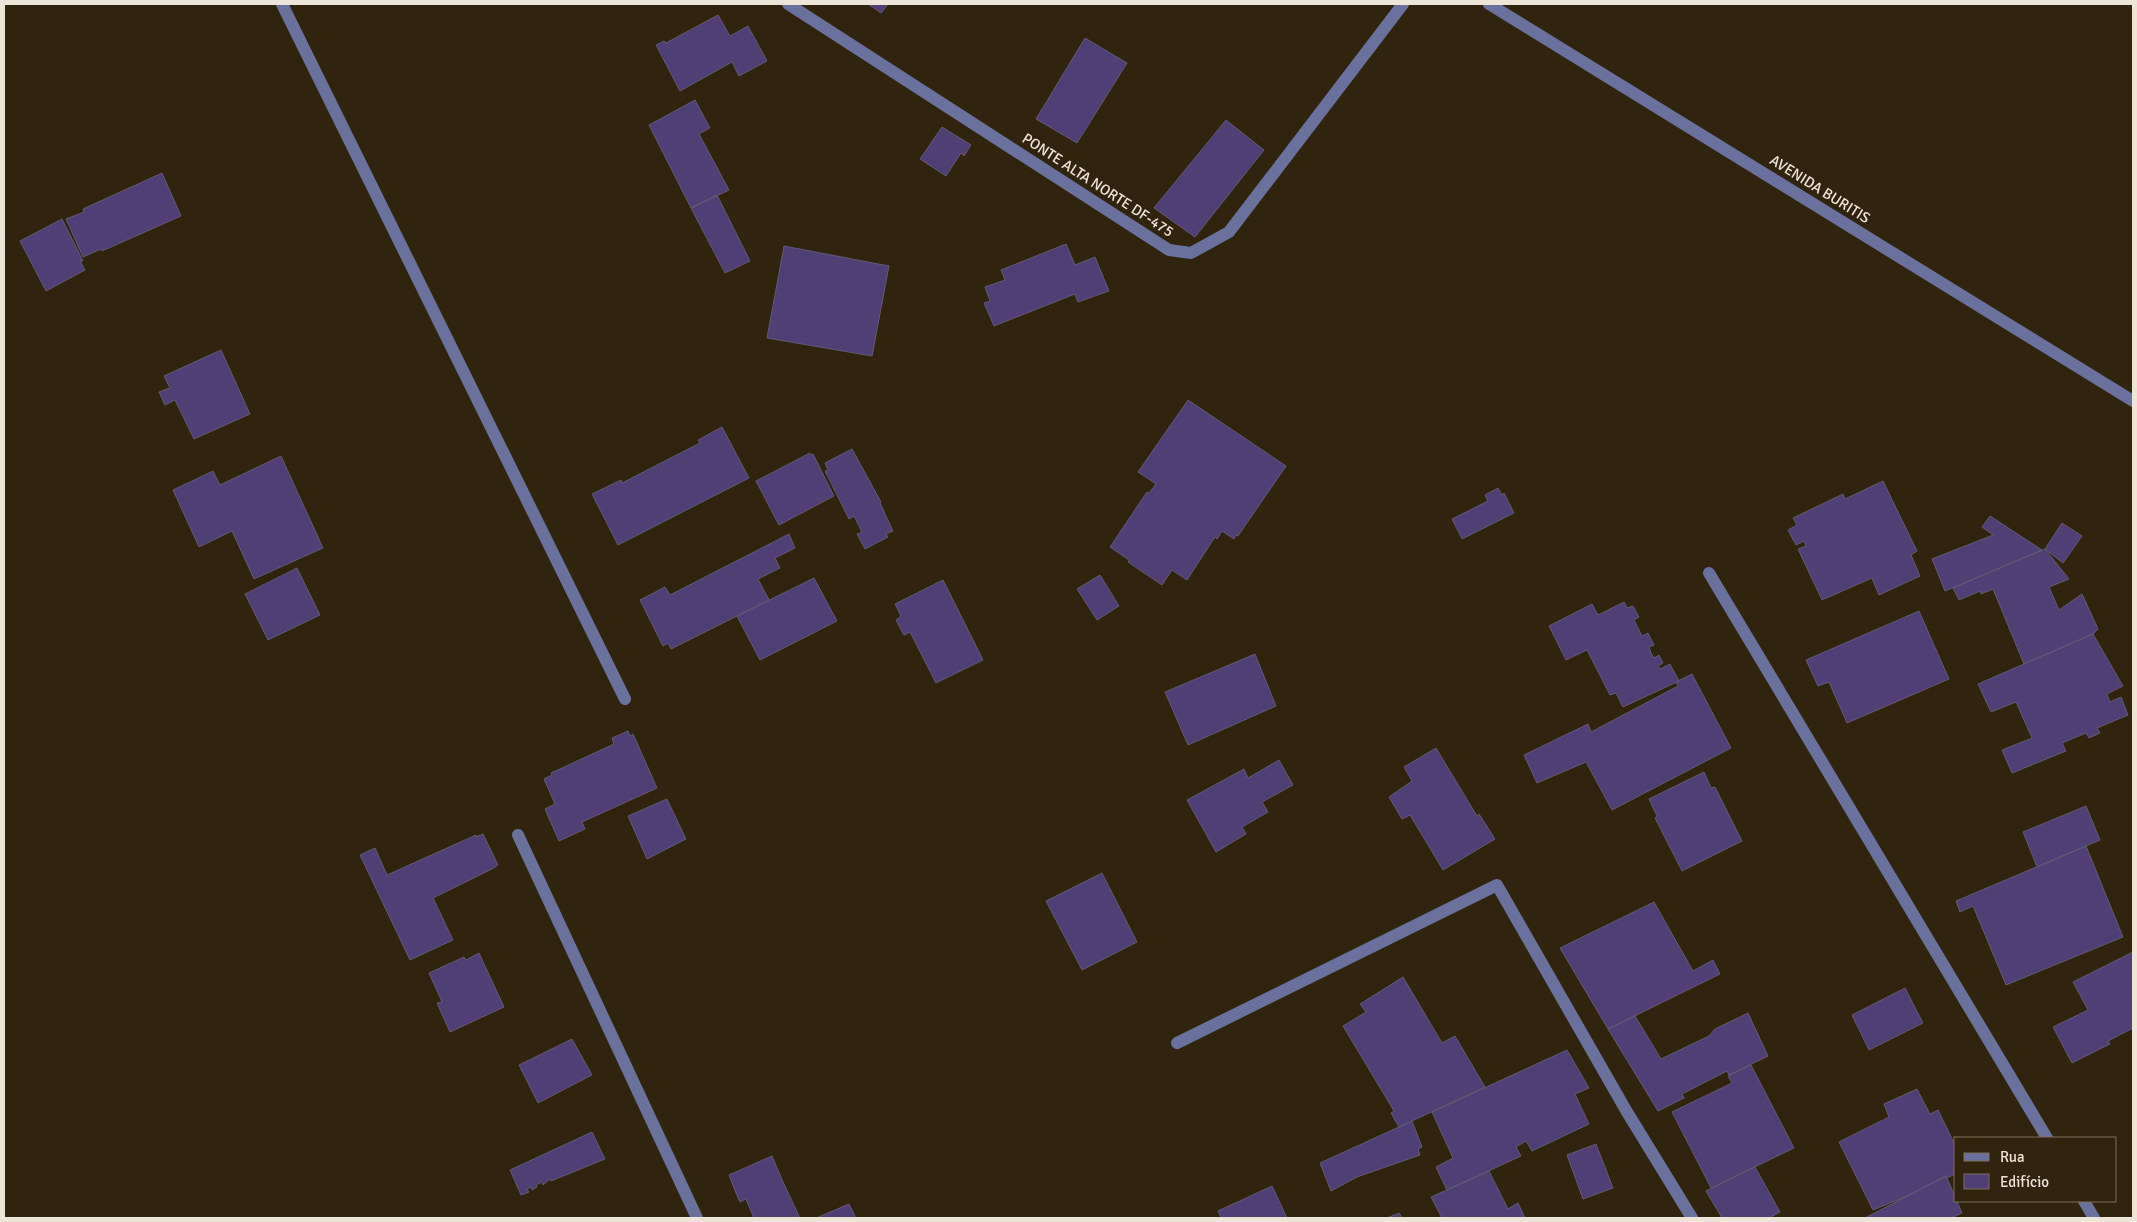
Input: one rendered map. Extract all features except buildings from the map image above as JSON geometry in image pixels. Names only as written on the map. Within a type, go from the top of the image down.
[{"type":"street","points":[[282,4],[625,699]]},
{"type":"street","name":"PONTE ALTA NORTE DF-475","points":[[788,4],[1169,250],[1191,253],[1229,232],[1403,4]]},
{"type":"street","name":"AVENIDA BURITIS","points":[[1489,4],[2133,401]]},
{"type":"street","points":[[1708,573],[2045,1137]]},
{"type":"street","points":[[518,835],[697,1218]]},
{"type":"street","points":[[1177,1042],[1498,885],[1627,1112],[1692,1218]]},
{"type":"street","points":[[2085,1202],[2094,1218]]}]
